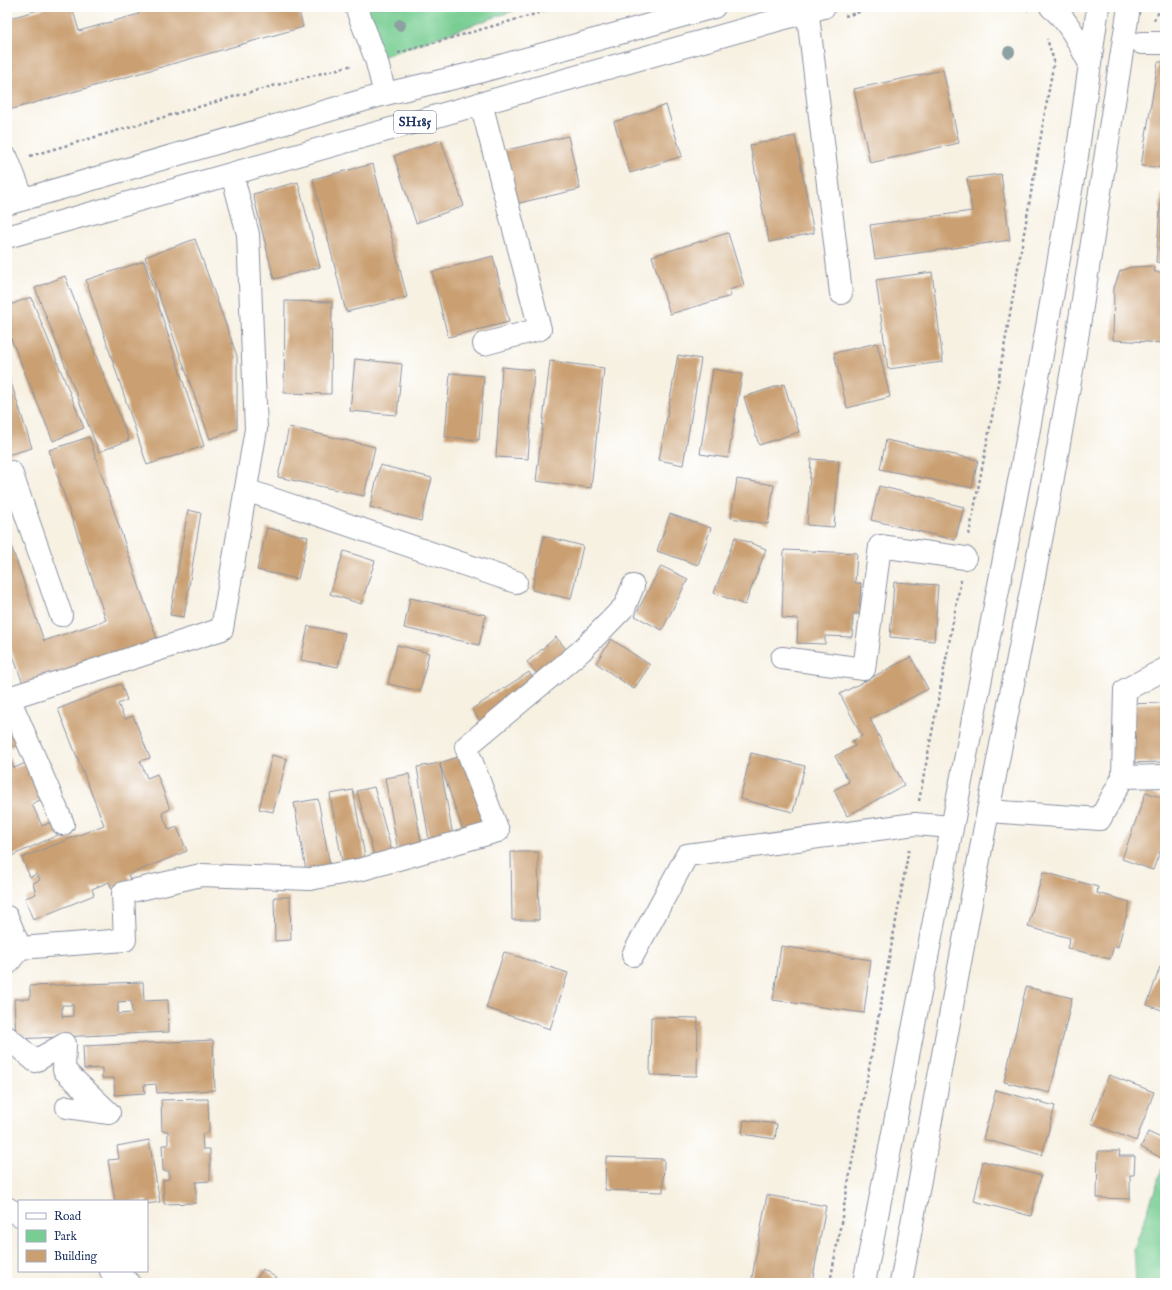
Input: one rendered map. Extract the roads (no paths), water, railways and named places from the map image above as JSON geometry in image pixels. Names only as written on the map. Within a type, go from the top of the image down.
[{"type":"main road","points":[[356,7],[376,59],[385,94]]},
{"type":"main road","name":"SH185","points":[[15,201],[385,94],[475,73],[714,7]]},
{"type":"main road","points":[[1051,7],[1060,14],[1074,33],[1090,64]]},
{"type":"main road","points":[[864,1283],[1028,440],[1075,164],[1098,7]]},
{"type":"main road","points":[[901,1283],[986,821],[1052,486],[1129,7]]},
{"type":"main road","points":[[1122,52],[1138,7]]},
{"type":"main road","points":[[813,8],[840,293]]},
{"type":"main road","name":"SH185","points":[[7,237],[813,8]]},
{"type":"main road","points":[[1142,43],[1165,43]]},
{"type":"main road","points":[[481,103],[540,329],[484,344]]},
{"type":"main road","points":[[8,160],[15,201]]},
{"type":"main road","points":[[62,824],[9,698],[222,629],[256,429],[248,234],[232,174]]},
{"type":"main road","points":[[7,473],[11,472],[61,615]]},
{"type":"main road","points":[[246,490],[516,582]]},
{"type":"main road","points":[[782,658],[864,669],[880,546],[965,558]]},
{"type":"main road","points":[[7,917],[14,956],[125,940],[123,893],[201,875],[310,879],[363,869],[498,831],[466,747],[581,651],[625,606],[633,586]]},
{"type":"main road","points":[[633,955],[687,855],[915,824],[952,827],[986,821],[1100,819],[1123,777],[1124,690],[1165,668]]},
{"type":"main road","points":[[1123,777],[1165,776]]},
{"type":"main road","points":[[7,1037],[35,1062],[65,1044],[64,1070],[109,1113],[67,1108]]},
{"type":"main road","points":[[7,1208],[18,1214]]},
{"type":"main road","points":[[112,1272],[129,1283]]}]
